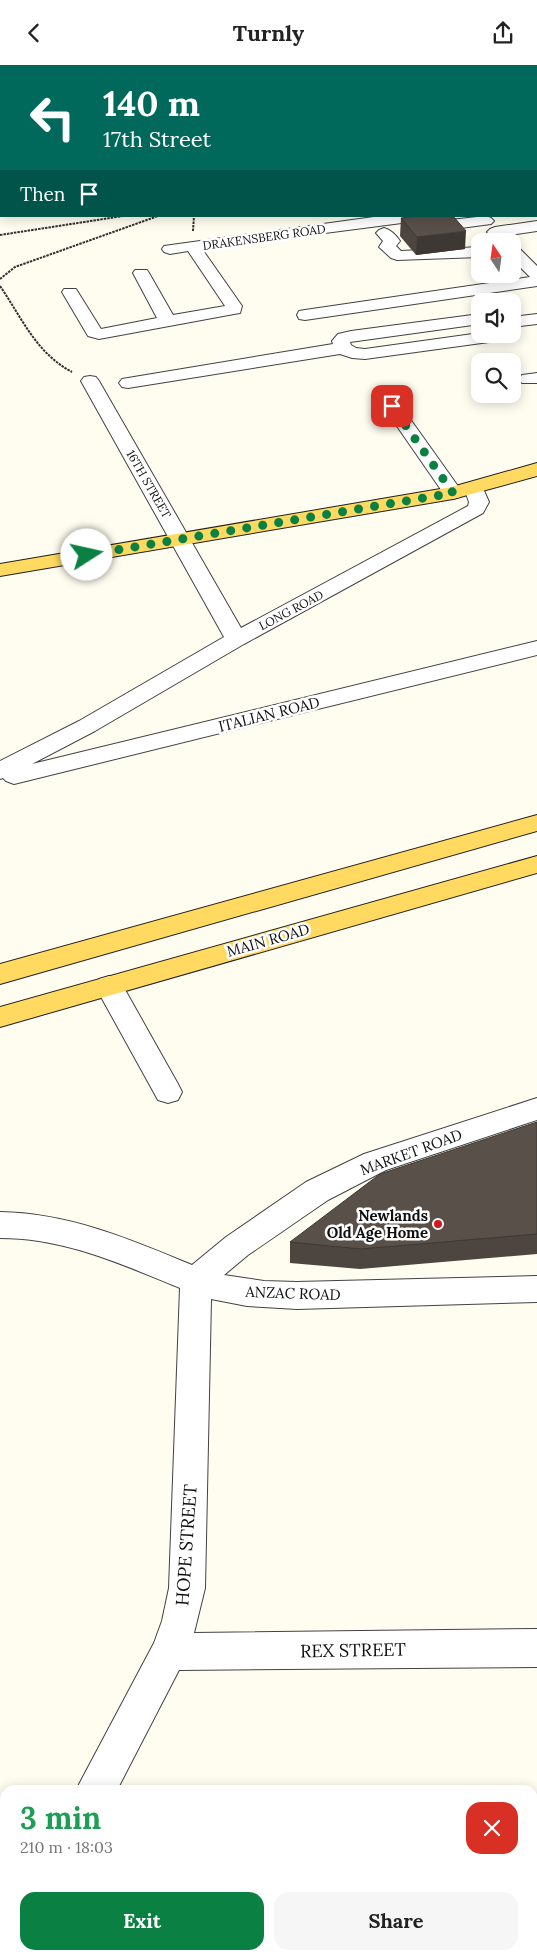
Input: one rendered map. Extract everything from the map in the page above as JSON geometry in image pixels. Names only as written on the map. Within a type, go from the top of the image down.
[{"type":"main road","points":[[0,570],[453,493],[532,473]]},
{"type":"main road","points":[[0,974],[537,823]]},
{"type":"main road","name":"MAIN ROAD","points":[[0,1017],[537,864]]},
{"type":"street","name":"DRAKENSBERG ROAD","points":[[170,249],[409,217]]},
{"type":"street","points":[[273,235],[280,245],[286,246],[384,233],[439,221],[492,228],[537,226]]},
{"type":"street","points":[[439,221],[471,248]]},
{"type":"street","points":[[384,233],[392,241],[387,247],[397,255],[419,256],[471,252]]},
{"type":"street","points":[[70,292],[96,333],[106,334],[234,309],[192,246]]},
{"type":"street","points":[[521,257],[534,268]]},
{"type":"street","points":[[141,273],[168,322]]},
{"type":"street","points":[[305,315],[537,281]]},
{"type":"street","points":[[521,321],[537,319]]},
{"type":"street","points":[[343,348],[341,341],[351,336],[471,320]]},
{"type":"street","points":[[128,383],[343,348],[352,353],[365,354],[471,339]]},
{"type":"street","name":"16TH STREET","points":[[90,381],[236,639]]},
{"type":"street","points":[[392,406],[453,493]]},
{"type":"street","name":"LONG ROAD","points":[[0,771],[87,726],[236,639],[476,509],[479,505],[474,487]]},
{"type":"street","name":"ITALIAN ROAD","points":[[0,779],[537,648]]},
{"type":"street","points":[[85,759],[87,726]]},
{"type":"street","points":[[109,986],[168,1092]]},
{"type":"street","name":"MARKET ROAD","points":[[196,1280],[237,1246],[317,1191],[375,1162],[537,1109]]},
{"type":"street","name":"ANZAC ROAD","points":[[0,1225],[30,1225],[59,1230],[196,1280],[230,1290],[272,1294],[537,1289]]},
{"type":"street","name":"HOPE STREET","points":[[99,1785],[169,1652],[180,1621],[187,1589],[196,1280]]},
{"type":"street","name":"REX STREET","points":[[169,1652],[537,1648]]},
{"type":"path","points":[[0,235],[117,217]]},
{"type":"path","points":[[0,279],[15,267],[155,217]]},
{"type":"path","points":[[0,286],[39,348],[63,368],[90,381]]},
{"type":"building","points":[[454,217],[466,231],[417,237],[401,218]]},
{"type":"building","name":"Newlands Old Age Home","points":[[537,1122],[537,1234],[361,1249],[290,1242],[380,1174]]},
{"type":"place","name":"Newlands Old Age Home","points":[[438,1224]]},
{"type":"route","points":[[87,555],[453,493],[392,406]]}]
